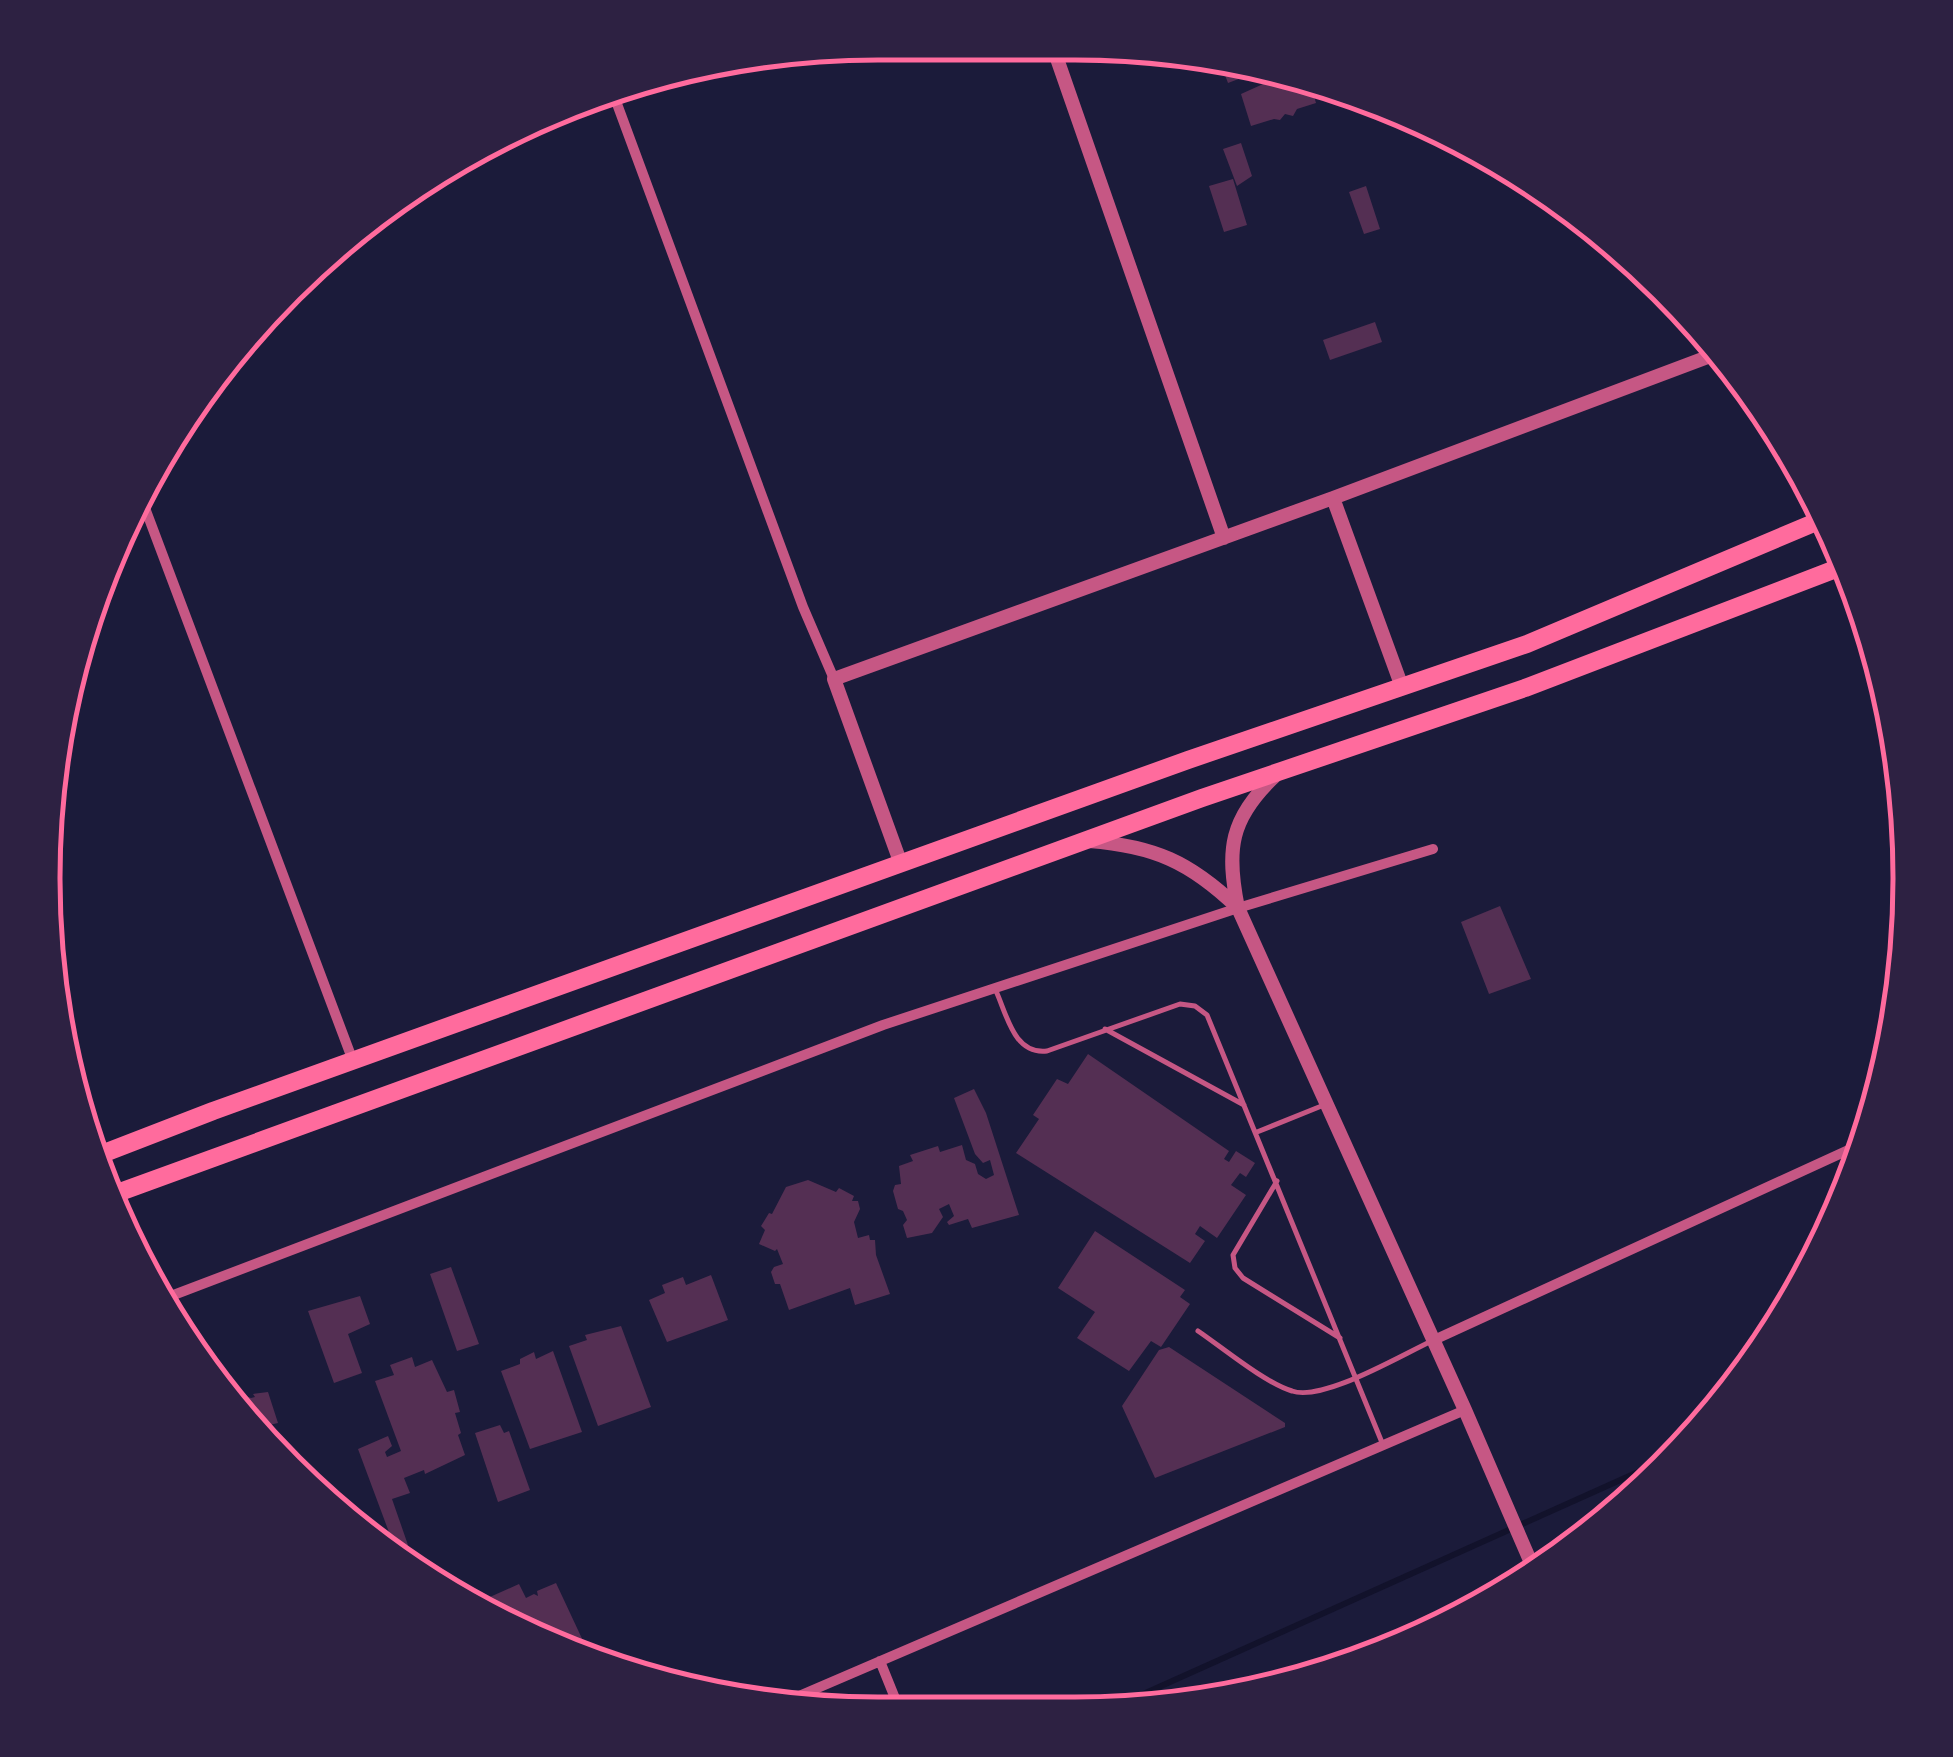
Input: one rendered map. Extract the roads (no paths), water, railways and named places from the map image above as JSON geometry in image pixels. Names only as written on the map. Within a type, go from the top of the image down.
[{"type":"main road","points":[[107,1152],[901,864],[1527,644],[1812,524]]},
{"type":"main road","points":[[122,1191],[1282,770],[1524,688],[1833,570]]},
{"type":"street","points":[[1057,60],[1224,538]]},
{"type":"street","points":[[617,103],[901,864]]},
{"type":"street","points":[[834,679],[1706,358]]},
{"type":"street","points":[[1333,498],[1402,687]]},
{"type":"street","points":[[146,512],[353,1061]]},
{"type":"street","points":[[1282,770],[1253,796],[1235,830],[1230,869],[1238,908],[1529,1559]]},
{"type":"street","points":[[1088,841],[1130,844],[1171,857],[1207,878],[1238,908]]},
{"type":"street","points":[[174,1295],[864,1032],[1238,908],[1433,849]]},
{"type":"street","points":[[1434,1340],[1847,1151]]},
{"type":"street","points":[[805,1693],[1466,1410]]},
{"type":"street","points":[[880,1661],[895,1697]]},
{"type":"lane","points":[[994,988],[1020,1044],[1033,1052],[1047,1051],[1180,1004],[1195,1006],[1207,1015],[1383,1445]]},
{"type":"lane","points":[[1105,1029],[1246,1106]]},
{"type":"lane","points":[[1257,1132],[1328,1103]]},
{"type":"lane","points":[[1277,1181],[1233,1255],[1235,1268],[1243,1278],[1340,1338]]},
{"type":"lane","points":[[1198,1331],[1289,1391],[1312,1393],[1434,1340]]},
{"type":"waterway","points":[[1145,1693],[1636,1473]]}]
